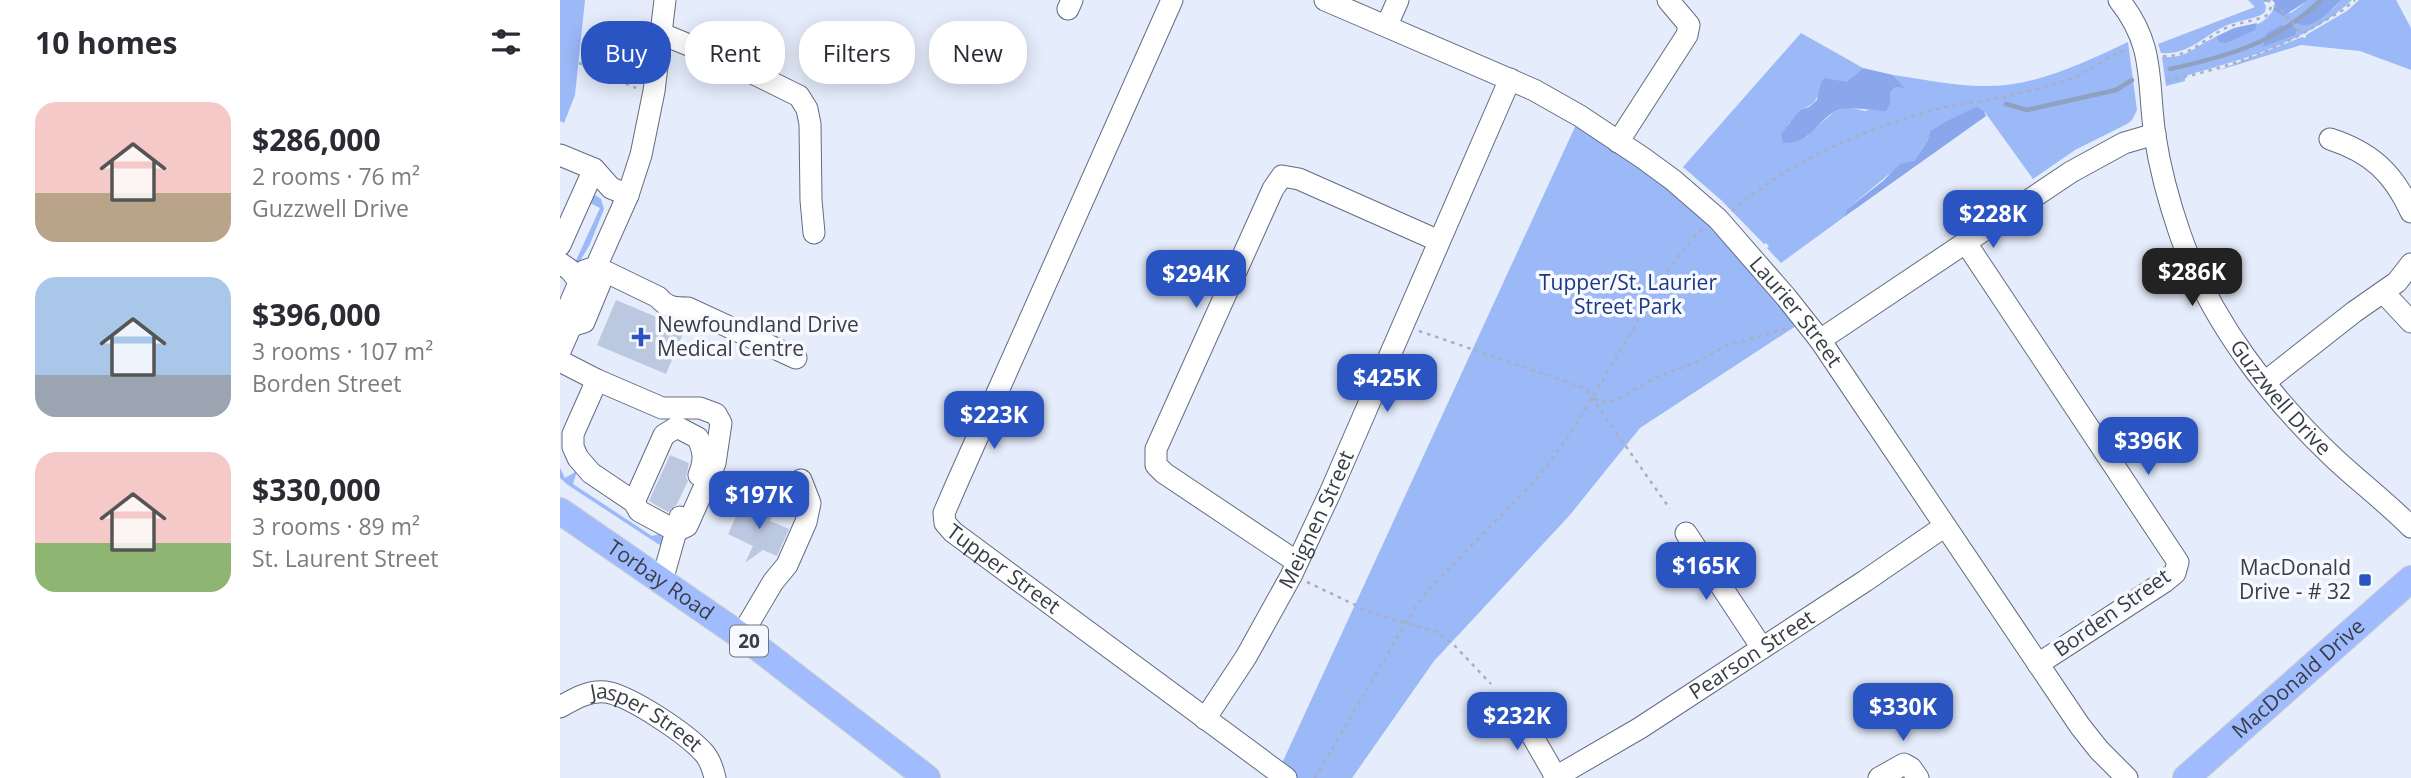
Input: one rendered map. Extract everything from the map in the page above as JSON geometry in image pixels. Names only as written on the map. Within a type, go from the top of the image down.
[{"type":"main road","name":"Torbay Road","points":[[561,511],[806,682],[928,778]]},
{"type":"main road","name":"MacDonald Drive","points":[[2186,778],[2411,579]]},
{"type":"street","points":[[663,21],[665,0]]},
{"type":"street","name":"Tupper Street","points":[[1172,0],[944,513],[945,523],[953,532],[1286,778]]},
{"type":"street","name":"Laurier Street","points":[[1325,0],[1510,79],[1558,103],[1673,180],[1718,219],[1820,340],[2080,726],[2127,778]]},
{"type":"street","points":[[1387,25],[1398,0]]},
{"type":"street","points":[[1618,142],[1687,35],[1689,25],[1668,0]]},
{"type":"street","name":"Guzzwell Drive","points":[[2119,0],[2135,23],[2146,49],[2155,134],[2173,212],[2197,273],[2231,334],[2265,383],[2292,415],[2336,459],[2411,527]]},
{"type":"street","points":[[671,38],[730,62],[799,96],[807,109],[810,124],[814,233]]},
{"type":"street","name":"Meignen Street","points":[[1205,719],[1301,571],[1510,79]]},
{"type":"street","points":[[596,267],[628,195],[641,155],[654,84]]},
{"type":"street","points":[[1820,340],[2097,157],[2124,143],[2155,134]]},
{"type":"street","points":[[2330,139],[2353,146],[2374,158],[2389,176],[2411,212]]},
{"type":"street","points":[[560,155],[594,169],[611,188],[628,195]]},
{"type":"street","points":[[560,245],[594,169]]},
{"type":"street","points":[[1301,571],[1164,473],[1156,465],[1156,449],[1273,189],[1282,176],[1299,179],[1439,241]]},
{"type":"street","name":"Borden Street","points":[[1966,243],[2178,562],[2175,573],[2164,582],[2038,664]]},
{"type":"street","points":[[560,263],[579,281]]},
{"type":"street","points":[[2265,383],[2354,312],[2397,282],[2411,264]]},
{"type":"street","points":[[571,326],[584,322],[603,276],[596,267]]},
{"type":"street","points":[[560,351],[571,326],[566,313],[579,281],[584,271],[596,267],[658,297],[664,305],[688,308],[796,358]]},
{"type":"street","points":[[2383,292],[2411,322]]},
{"type":"street","points":[[560,361],[662,408],[700,408],[716,414],[721,423],[715,463],[687,526],[676,531]]},
{"type":"street","points":[[597,380],[573,434],[573,447],[578,458],[591,472],[634,502],[639,511],[676,531]]},
{"type":"street","points":[[634,502],[664,435],[677,427],[698,438],[704,452],[704,463],[676,531],[662,581]]},
{"type":"street","points":[[741,636],[773,582],[787,565],[806,522],[810,503],[801,480]]},
{"type":"street","name":"Pearson Street","points":[[1555,777],[1640,727],[1945,526]]},
{"type":"street","points":[[1686,533],[1762,648]]},
{"type":"street","name":"Jasper Street","points":[[560,707],[582,695],[604,692],[621,696],[639,705],[695,744],[706,756],[714,770],[715,778]]},
{"type":"street","points":[[1515,706],[1555,777]]},
{"type":"street","points":[[1879,778],[1903,764],[1911,768],[1918,778]]},
{"type":"path","points":[[2267,0],[2281,10],[2302,34]]},
{"type":"path","points":[[2163,81],[2230,64],[2302,34],[2355,0]]},
{"type":"path","points":[[2160,56],[2180,55],[2228,27],[2266,16],[2273,4]]},
{"type":"path","points":[[1730,212],[1770,179],[1845,141],[1947,107],[2065,81],[2096,67],[2116,53],[2133,48]]},
{"type":"path","points":[[579,63],[640,90]]},
{"type":"path","points":[[1315,778],[1417,604],[1533,483],[1570,434],[1655,288],[1685,247],[1703,229]]},
{"type":"path","points":[[1591,397],[1601,401],[1617,398],[1657,377],[1697,362],[1725,345],[1792,327]]},
{"type":"path","points":[[1415,330],[1585,388],[1670,509]]},
{"type":"path","points":[[1301,571],[1370,612],[1436,632],[1454,645],[1491,684]]},
{"type":"green space","points":[[560,0],[585,0],[575,95],[564,123],[560,121]]},
{"type":"green space","points":[[2248,0],[2262,0],[2266,6],[2265,12],[2223,27],[2187,49],[2161,53],[2158,44],[2255,7]]},
{"type":"green space","points":[[2309,0],[2323,0],[2312,9],[2313,23],[2341,0],[2352,0],[2334,15],[2295,38],[2251,56],[2185,76],[2185,81],[2166,86],[2162,57],[2185,54],[2214,38],[2255,26],[2273,10],[2291,13]]},
{"type":"green space","points":[[2359,0],[2396,0],[2411,28],[2411,70],[2360,51],[2301,45],[2217,71],[2302,37],[2306,38],[2306,35],[2347,11]]},
{"type":"green space","points":[[1801,33],[1863,68],[1846,82],[1821,82],[1816,100],[1800,110],[1796,118],[1788,124],[1806,137],[1836,110],[1849,107],[1865,111],[1890,103],[1890,93],[1896,87],[1905,88],[1893,75],[1947,83],[1999,86],[2056,73],[2128,42],[2137,110],[2127,124],[2075,150],[2033,179],[1984,111],[1977,108],[1946,121],[1930,131],[1927,142],[1914,161],[1888,175],[1846,210],[1844,217],[1781,263],[1767,248],[1769,246],[1766,243],[1683,167]]},
{"type":"green space","name":"Tupper/St. Laurier Street Park","points":[[1580,116],[1643,158],[1805,320],[1640,428],[1569,516],[1434,661],[1352,778],[1285,778],[1278,772]]},
{"type":"green space","points":[[595,195],[601,199],[604,209],[590,244],[576,268],[574,265],[600,208],[590,203],[591,197]]},
{"type":"green space","points":[[560,468],[565,478],[577,471],[573,484],[652,536],[663,533],[667,547],[658,544],[568,485],[560,478]]},
{"type":"shaded area","points":[[2272,0],[2309,0],[2283,16],[2273,10],[2275,3]]},
{"type":"shaded area","points":[[2323,0],[2341,0],[2319,20],[2306,25],[2294,21]]},
{"type":"shaded area","points":[[2257,23],[2255,30],[2226,43],[2219,42],[2217,37],[2213,38],[2234,28]]},
{"type":"shaded area","points":[[2291,23],[2297,30],[2295,35],[2263,47],[2266,34],[2281,25],[2286,27]]},
{"type":"shaded area","points":[[1863,68],[1893,75],[1906,89],[1896,87],[1890,93],[1890,103],[1886,111],[1839,109],[1800,140],[1783,143],[1781,134],[1800,110],[1817,100],[1821,82],[1825,78],[1846,82]]},
{"type":"shaded area","points":[[1977,107],[1984,111],[1986,116],[1844,217],[1846,210],[1900,164],[1914,161],[1927,142],[1930,131]]},
{"type":"building","name":"Newfoundland Drive Medical Centre","points":[[616,300],[685,329],[666,374],[597,345]]},
{"type":"building","points":[[670,455],[689,463],[686,477],[688,481],[677,504],[668,512],[649,501]]},
{"type":"building","points":[[780,498],[770,521],[789,529],[777,556],[763,550],[745,563],[753,546],[728,534],[740,508],[753,513],[756,507],[764,510]]},
{"type":"waterway","points":[[2170,69],[2251,46],[2287,27],[2321,0]]},
{"type":"waterway","points":[[2006,104],[2027,110],[2116,90],[2132,80]]},
{"type":"place","name":"Newfoundland Drive Medical Centre","points":[[641,337]]},
{"type":"place","name":"MacDonald Drive - # 32","points":[[2365,580]]}]
